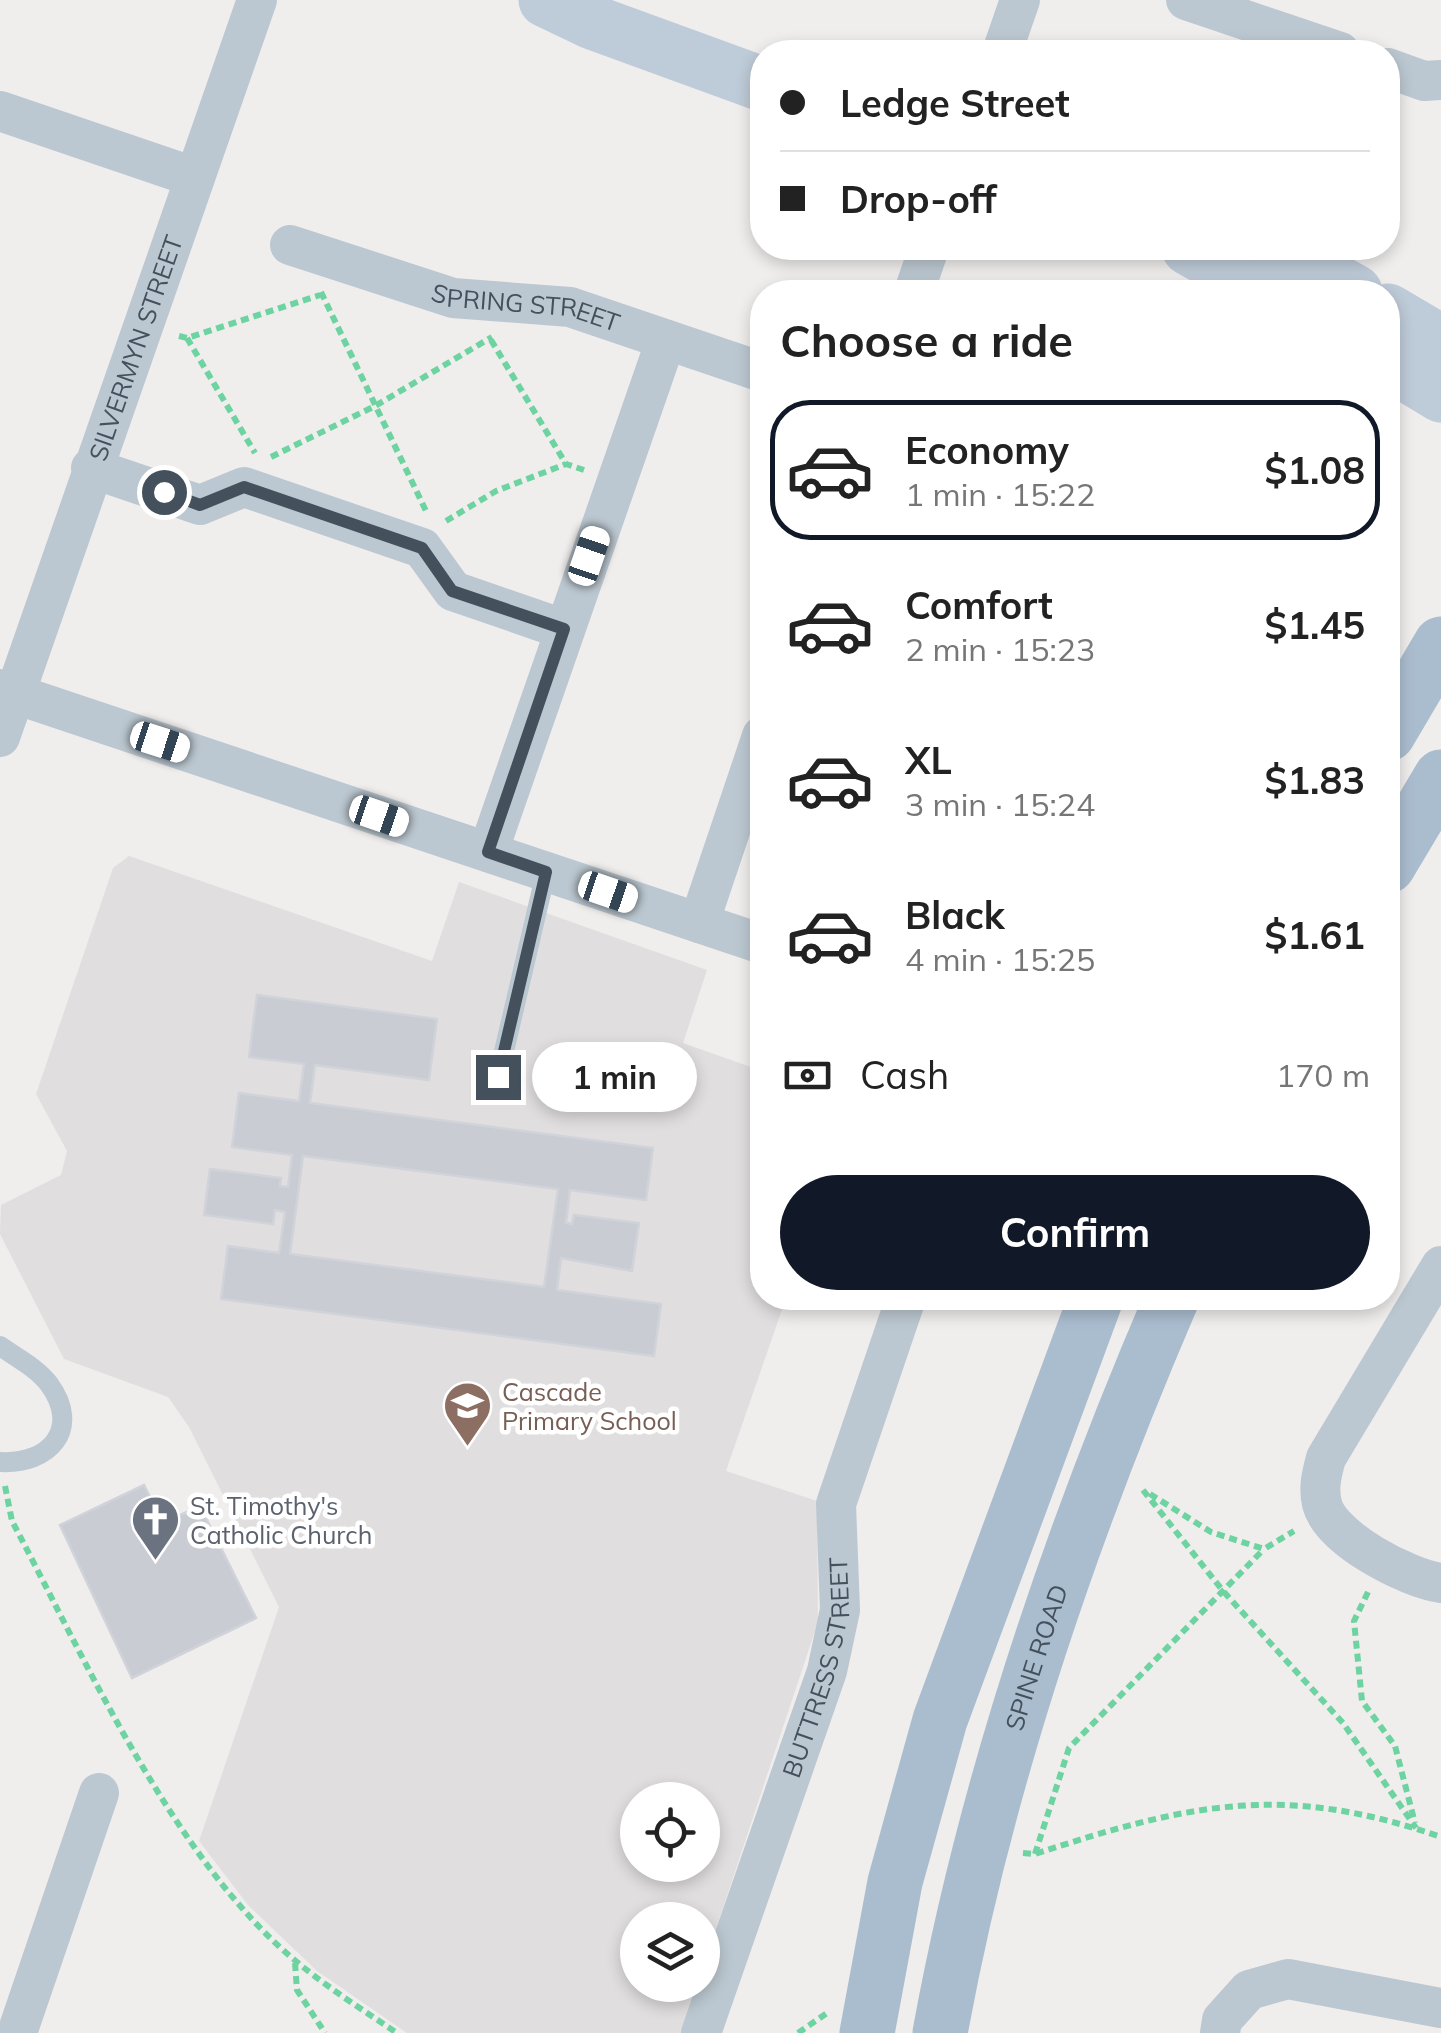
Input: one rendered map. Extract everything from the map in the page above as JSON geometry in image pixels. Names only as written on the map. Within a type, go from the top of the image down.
[{"type":"main road","points":[[1400,714],[1441,644]]},
{"type":"main road","points":[[1400,846],[1441,776]]},
{"type":"main road","points":[[852,2020],[940,1720],[1092,1310]]},
{"type":"main road","name":"SPINE ROAD","points":[[940,2033],[957,1940],[1007,1746],[1114,1440],[1167,1310]]},
{"type":"street","name":"SILVERMYN STREET","points":[[0,737],[7,691],[91,468],[256,0]]},
{"type":"street","points":[[546,0],[592,22],[750,80]]},
{"type":"street","points":[[609,0],[750,45]]},
{"type":"street","points":[[1006,40],[1020,0]]},
{"type":"street","points":[[1186,0],[1260,12],[1316,40]]},
{"type":"street","points":[[1400,72],[1424,81],[1441,80]]},
{"type":"street","points":[[0,112],[194,177]]},
{"type":"street","points":[[1210,260],[1246,280]]},
{"type":"street","points":[[1297,260],[1333,280]]},
{"type":"street","name":"SPRING STREET","points":[[312,265],[453,298],[570,308],[750,368]]},
{"type":"street","points":[[1400,319],[1441,342]]},
{"type":"street","points":[[488,852],[666,340]]},
{"type":"street","points":[[1400,370],[1441,394]]},
{"type":"street","points":[[91,468],[200,505],[244,487],[422,548],[452,591],[564,629]]},
{"type":"street","points":[[7,691],[750,940]]},
{"type":"street","points":[[699,923],[750,772]]},
{"type":"street","points":[[1441,1266],[1326,1458],[1319,1484],[1326,1514],[1336,1530],[1420,1580],[1441,1583]]},
{"type":"street","name":"BUTTRESS STREET","points":[[701,2033],[827,1671],[840,1610],[836,1504],[902,1310]]},
{"type":"street","points":[[17,2033],[99,1793]]},
{"type":"street","points":[[1220,2033],[1222,2020],[1249,1990],[1288,1979],[1441,2008]]},
{"type":"lane","points":[[498,1077],[546,872]]},
{"type":"lane","points":[[0,1346],[48,1382],[64,1419],[58,1443],[43,1455],[20,1463],[0,1462]]},
{"type":"path","points":[[140,328],[187,338],[312,265],[434,528],[496,490],[566,464]]},
{"type":"path","points":[[187,338],[260,462],[375,406],[491,340],[505,302]]},
{"type":"path","points":[[491,340],[566,464],[614,482]]},
{"type":"path","points":[[4,1484],[12,1520],[131,1745],[205,1858],[246,1911],[295,1961],[397,2033]]},
{"type":"path","points":[[1264,1549],[1210,1532],[1140,1489],[1223,1591],[1343,1723],[1416,1828]]},
{"type":"path","points":[[1035,1854],[1069,1748],[1264,1549],[1326,1514]]},
{"type":"path","points":[[1383,1559],[1354,1621],[1362,1701],[1394,1746],[1416,1828]]},
{"type":"path","points":[[1022,1853],[1035,1854],[1140,1820],[1231,1804],[1320,1806],[1441,1836]]},
{"type":"path","points":[[295,1961],[297,1990],[325,2033]]},
{"type":"path","points":[[798,2033],[852,2020]]},
{"type":"shaded area","name":"Cascade Primary School","points":[[129,856],[432,961],[459,882],[707,970],[683,1043],[750,1067],[750,1310],[782,1310],[726,1471],[817,1501],[818,1622],[720,1917],[720,1902],[620,1902],[620,2002],[691,2002],[681,2033],[407,2033],[317,1971],[248,1905],[199,1841],[279,1607],[189,1427],[168,1397],[64,1359],[0,1234],[1,1205],[61,1175],[67,1151],[36,1094],[113,868]]},
{"type":"building","points":[[257,995],[437,1019],[429,1080],[315,1065],[310,1103],[653,1148],[646,1200],[570,1190],[566,1223],[572,1224],[574,1215],[639,1223],[632,1271],[561,1258],[557,1290],[661,1304],[654,1356],[221,1299],[228,1246],[279,1253],[285,1212],[275,1210],[273,1224],[204,1215],[210,1169],[281,1178],[280,1186],[288,1187],[292,1155],[232,1147],[239,1093],[299,1101],[304,1064],[249,1057]],"holes":[[[303,1156],[558,1189],[544,1287],[290,1254]]]},
{"type":"building","points":[[144,1485],[163,1523],[200,1506],[256,1618],[132,1678],[60,1525]]},
{"type":"place","name":"Cascade Primary School","points":[[467,1448]]},
{"type":"place","name":"St. Timothy's Catholic Church","points":[[155,1562]]},
{"type":"route","points":[[164,492],[200,505],[244,487],[422,548],[452,591],[564,629],[488,852],[546,872],[498,1077]]}]
